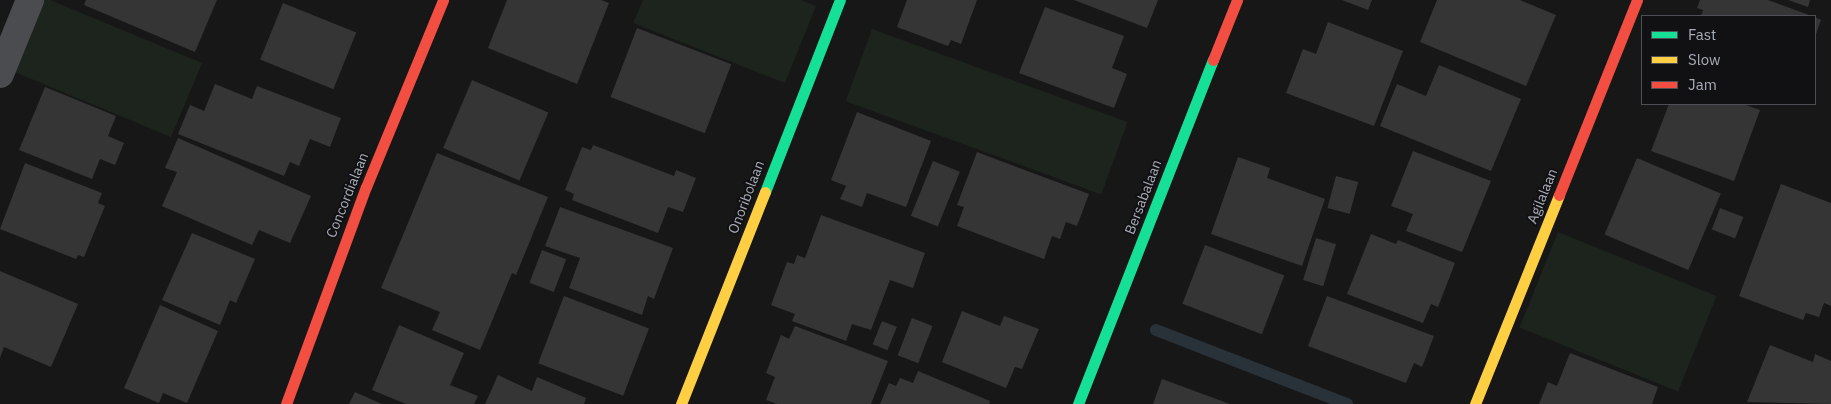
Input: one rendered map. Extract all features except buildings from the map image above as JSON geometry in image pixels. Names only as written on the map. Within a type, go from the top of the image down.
[{"type":"street","points":[[0,74],[30,0]]},
{"type":"street","name":"Concordialaan","points":[[286,404],[362,196],[443,0]]},
{"type":"street","name":"Onoribolaan","points":[[681,404],[840,0]]},
{"type":"street","name":"Bersabalaan","points":[[1078,404],[1237,0]]},
{"type":"street","name":"Agilalaan","points":[[1475,404],[1637,0]]},
{"type":"shaded area","points":[[42,0],[50,0],[202,63],[171,137],[12,71]]},
{"type":"shaded area","points":[[643,0],[801,0],[816,6],[785,83],[633,23]]},
{"type":"shaded area","points":[[872,29],[1128,122],[1101,194],[846,101]]},
{"type":"shaded area","points":[[1558,232],[1717,296],[1678,392],[1519,327]]},
{"type":"waterway","points":[[1156,330],[1347,404]]},
{"type":"traffic: fast","points":[[765,192],[840,0]]},
{"type":"traffic: fast","points":[[1078,404],[1213,60]]},
{"type":"traffic: slow","points":[[681,404],[765,192]]},
{"type":"traffic: slow","points":[[1475,404],[1559,195]]},
{"type":"traffic: jam","points":[[286,404],[366,187],[443,0]]},
{"type":"traffic: jam","points":[[1213,60],[1237,0]]},
{"type":"traffic: jam","points":[[1559,195],[1637,0]]}]
